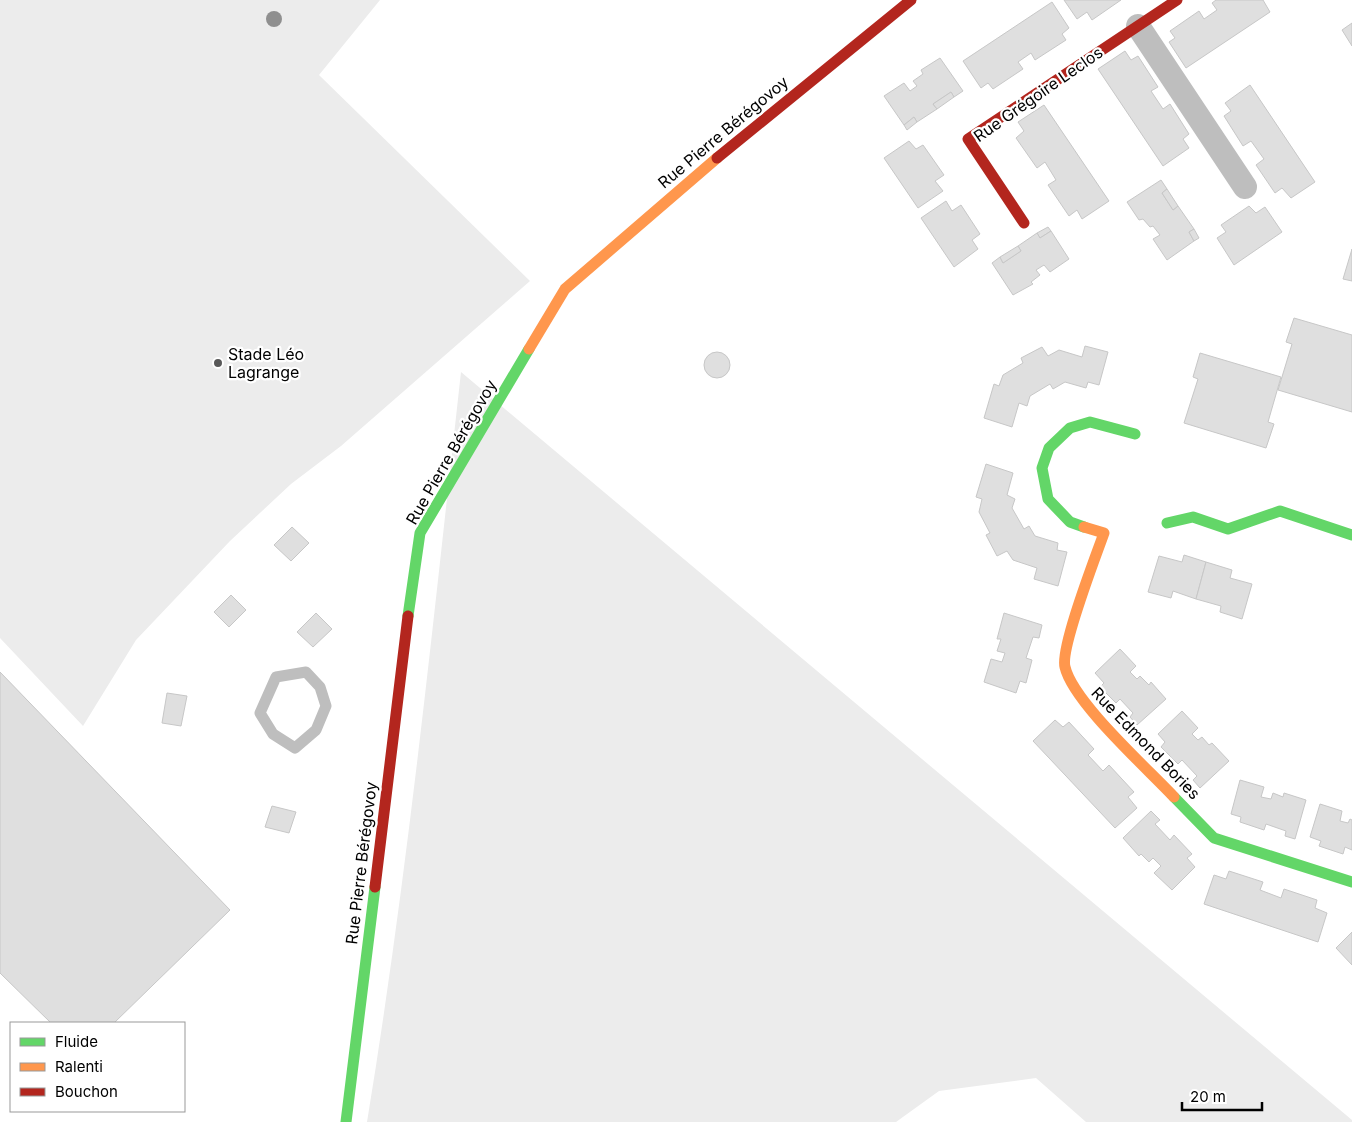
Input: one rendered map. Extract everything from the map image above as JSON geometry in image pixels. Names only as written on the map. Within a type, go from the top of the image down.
[{"type":"street","name":"Rue Pierre Bérégovoy","points":[[346,1122],[420,533],[565,289],[689,180],[911,0]]},
{"type":"street","name":"Rue Grégoire Leclos","points":[[1024,224],[968,139],[1177,0]]},
{"type":"street","points":[[1138,26],[1246,187]]},
{"type":"street","name":"Rue Edmond Bories","points":[[1135,434],[1090,422],[1070,428],[1049,448],[1042,468],[1048,500],[1070,522],[1104,533],[1072,622],[1064,666],[1078,696],[1214,838],[1352,882]]},
{"type":"street","points":[[1167,523],[1193,517],[1228,529],[1280,511],[1352,534]]},
{"type":"lane","points":[[306,672],[320,687],[326,706],[316,730],[295,748],[273,734],[260,714],[276,677],[306,672]]},
{"type":"shaded area","name":"Stade Léo Lagrange","points":[[0,0],[380,0],[319,75],[530,281],[341,446],[291,484],[230,541],[136,640],[83,726],[0,638]]},
{"type":"shaded area","points":[[461,372],[1352,1120],[1352,1122],[1086,1122],[1036,1078],[939,1091],[896,1122],[367,1122],[382,1029],[407,841]]},
{"type":"building","points":[[1064,0],[1121,0],[1092,20],[1087,12],[1077,19]]},
{"type":"building","points":[[1216,0],[1263,0],[1270,12],[1186,68],[1169,42],[1175,38],[1170,31],[1199,11],[1204,19],[1217,10],[1212,3]]},
{"type":"building","points":[[1052,2],[1069,28],[1062,34],[1066,40],[1035,60],[1031,53],[1018,62],[1023,69],[993,89],[988,83],[981,88],[963,61]]},
{"type":"building","points":[[1352,23],[1352,46],[1342,30]]},
{"type":"building","points":[[1125,51],[1131,60],[1138,56],[1158,87],[1151,91],[1163,109],[1170,104],[1189,134],[1183,139],[1189,148],[1163,166],[1098,69]]},
{"type":"building","points":[[940,58],[963,91],[954,97],[951,92],[933,104],[937,109],[917,122],[914,117],[904,125],[884,96],[904,83],[910,91],[917,86],[913,81],[923,74],[921,70]]},
{"type":"building","points":[[1250,85],[1315,182],[1291,198],[1282,188],[1275,193],[1256,165],[1264,159],[1251,141],[1243,146],[1224,116],[1231,111],[1225,103]]},
{"type":"building","points":[[951,92],[954,97],[937,109],[933,104]]},
{"type":"building","points":[[1044,105],[1109,201],[1082,219],[1077,210],[1069,216],[1048,185],[1056,180],[1045,162],[1037,168],[1016,138],[1024,131],[1018,122]]},
{"type":"building","points":[[914,117],[917,122],[907,130],[904,125]]},
{"type":"building","points":[[909,141],[916,149],[923,145],[944,175],[935,181],[943,191],[918,208],[884,158]]},
{"type":"building","points":[[1161,180],[1167,189],[1162,193],[1173,210],[1178,206],[1194,229],[1189,232],[1194,241],[1167,260],[1153,239],[1160,235],[1153,226],[1150,227],[1143,219],[1139,220],[1127,202]]},
{"type":"building","points":[[1167,189],[1178,206],[1173,210],[1162,193]]},
{"type":"building","points":[[946,201],[952,211],[961,205],[980,234],[972,240],[978,249],[954,267],[921,218]]},
{"type":"building","points":[[1249,206],[1256,213],[1265,207],[1282,232],[1234,265],[1217,238],[1226,232],[1221,225]]},
{"type":"building","points":[[1048,227],[1051,231],[1040,238],[1037,233]]},
{"type":"building","points":[[1194,229],[1199,238],[1194,241],[1189,232]]},
{"type":"building","points":[[1051,231],[1069,259],[1050,272],[1044,265],[1036,270],[1040,275],[1031,282],[1033,284],[1013,295],[992,263],[1000,257],[1003,263],[1021,251],[1018,246],[1037,233],[1040,238]]},
{"type":"building","points":[[1018,246],[1021,251],[1003,263],[1000,257]]},
{"type":"building","points":[[1352,249],[1352,281],[1343,279]]},
{"type":"building","points":[[1294,318],[1352,335],[1352,412],[1278,390],[1292,344],[1286,342]]},
{"type":"building","points":[[1085,346],[1108,352],[1099,385],[1088,382],[1086,388],[1065,382],[1053,389],[1050,384],[1030,396],[1027,406],[1019,403],[1012,427],[984,418],[994,384],[999,386],[1003,375],[1023,363],[1021,358],[1042,347],[1048,356],[1059,350],[1082,357]]},
{"type":"building","points":[[717,352],[726,356],[730,365],[726,374],[717,378],[708,374],[704,365],[708,356]]},
{"type":"building","points":[[1200,353],[1281,377],[1268,422],[1274,424],[1266,448],[1184,423],[1198,379],[1193,377]]},
{"type":"building","points":[[986,464],[1013,473],[1007,495],[1015,499],[1012,508],[1024,529],[1029,526],[1035,536],[1058,543],[1057,550],[1067,552],[1058,586],[1034,579],[1037,568],[1013,560],[1007,551],[997,556],[986,535],[990,533],[979,512],[982,499],[976,497]]},
{"type":"building","points":[[292,527],[309,543],[291,561],[274,545]]},
{"type":"building","points":[[1184,555],[1206,562],[1196,599],[1173,591],[1171,598],[1148,592],[1159,556],[1182,562]]},
{"type":"building","points":[[1206,562],[1232,570],[1230,578],[1252,584],[1242,619],[1220,612],[1221,606],[1196,599]]},
{"type":"building","points":[[231,595],[246,610],[229,627],[214,612]]},
{"type":"building","points":[[316,613],[332,629],[313,647],[297,632]]},
{"type":"building","points":[[1004,613],[1042,625],[1039,638],[1033,637],[1026,658],[1032,660],[1026,683],[1020,681],[1016,693],[984,682],[991,659],[1002,662],[1005,653],[997,651],[1001,639],[997,639]]},
{"type":"building","points":[[1120,649],[1136,666],[1130,672],[1137,679],[1140,676],[1149,685],[1151,682],[1166,699],[1137,725],[1130,717],[1133,713],[1120,699],[1116,703],[1100,687],[1104,683],[1095,673]]},
{"type":"building","points":[[0,672],[230,910],[115,1022],[50,1022],[0,973]]},
{"type":"building","points":[[167,693],[187,696],[181,726],[162,723]]},
{"type":"building","points":[[1182,711],[1198,728],[1192,734],[1198,740],[1202,737],[1209,745],[1212,743],[1229,761],[1200,788],[1193,780],[1197,776],[1182,760],[1178,764],[1161,747],[1165,742],[1158,734]]},
{"type":"building","points":[[1055,720],[1063,727],[1069,722],[1094,749],[1088,755],[1103,771],[1109,765],[1134,792],[1128,797],[1137,808],[1115,828],[1033,741]]},
{"type":"building","points":[[1240,780],[1264,787],[1261,797],[1271,799],[1273,793],[1283,797],[1284,793],[1306,800],[1295,839],[1285,836],[1286,831],[1266,824],[1264,830],[1240,822],[1241,817],[1231,814]]},
{"type":"building","points":[[1320,804],[1342,811],[1340,821],[1348,823],[1350,819],[1352,820],[1352,850],[1345,847],[1343,854],[1319,846],[1321,841],[1310,837]]},
{"type":"building","points":[[272,806],[296,812],[289,833],[265,827]]},
{"type":"building","points":[[1151,811],[1160,820],[1155,824],[1170,840],[1174,835],[1192,854],[1187,858],[1195,867],[1172,890],[1154,873],[1161,866],[1153,858],[1149,862],[1141,854],[1139,856],[1123,838]]},
{"type":"building","points":[[1229,871],[1263,882],[1260,890],[1281,898],[1284,889],[1317,900],[1315,908],[1327,913],[1318,942],[1204,904],[1214,875],[1226,879]]},
{"type":"building","points":[[1352,932],[1352,965],[1336,948]]},
{"type":"traffic: fast","points":[[408,616],[420,533],[529,349]]},
{"type":"traffic: fast","points":[[1084,527],[1070,522],[1048,499],[1042,468],[1049,448],[1070,428],[1090,422],[1135,434]]},
{"type":"traffic: fast","points":[[1167,523],[1193,517],[1228,529],[1280,511],[1352,535]]},
{"type":"traffic: fast","points":[[1174,797],[1214,838],[1352,882]]},
{"type":"traffic: fast","points":[[346,1122],[375,887]]},
{"type":"traffic: slow","points":[[529,349],[565,289],[717,158]]},
{"type":"traffic: slow","points":[[1084,527],[1104,533],[1073,622],[1065,657],[1065,667],[1071,681],[1096,716],[1174,797]]},
{"type":"traffic: jam","points":[[717,158],[911,0]]},
{"type":"traffic: jam","points":[[1024,223],[968,139],[1177,0]]},
{"type":"traffic: jam","points":[[375,887],[408,616]]},
{"type":"place","name":"Stade Léo Lagrange","points":[[218,363]]}]
